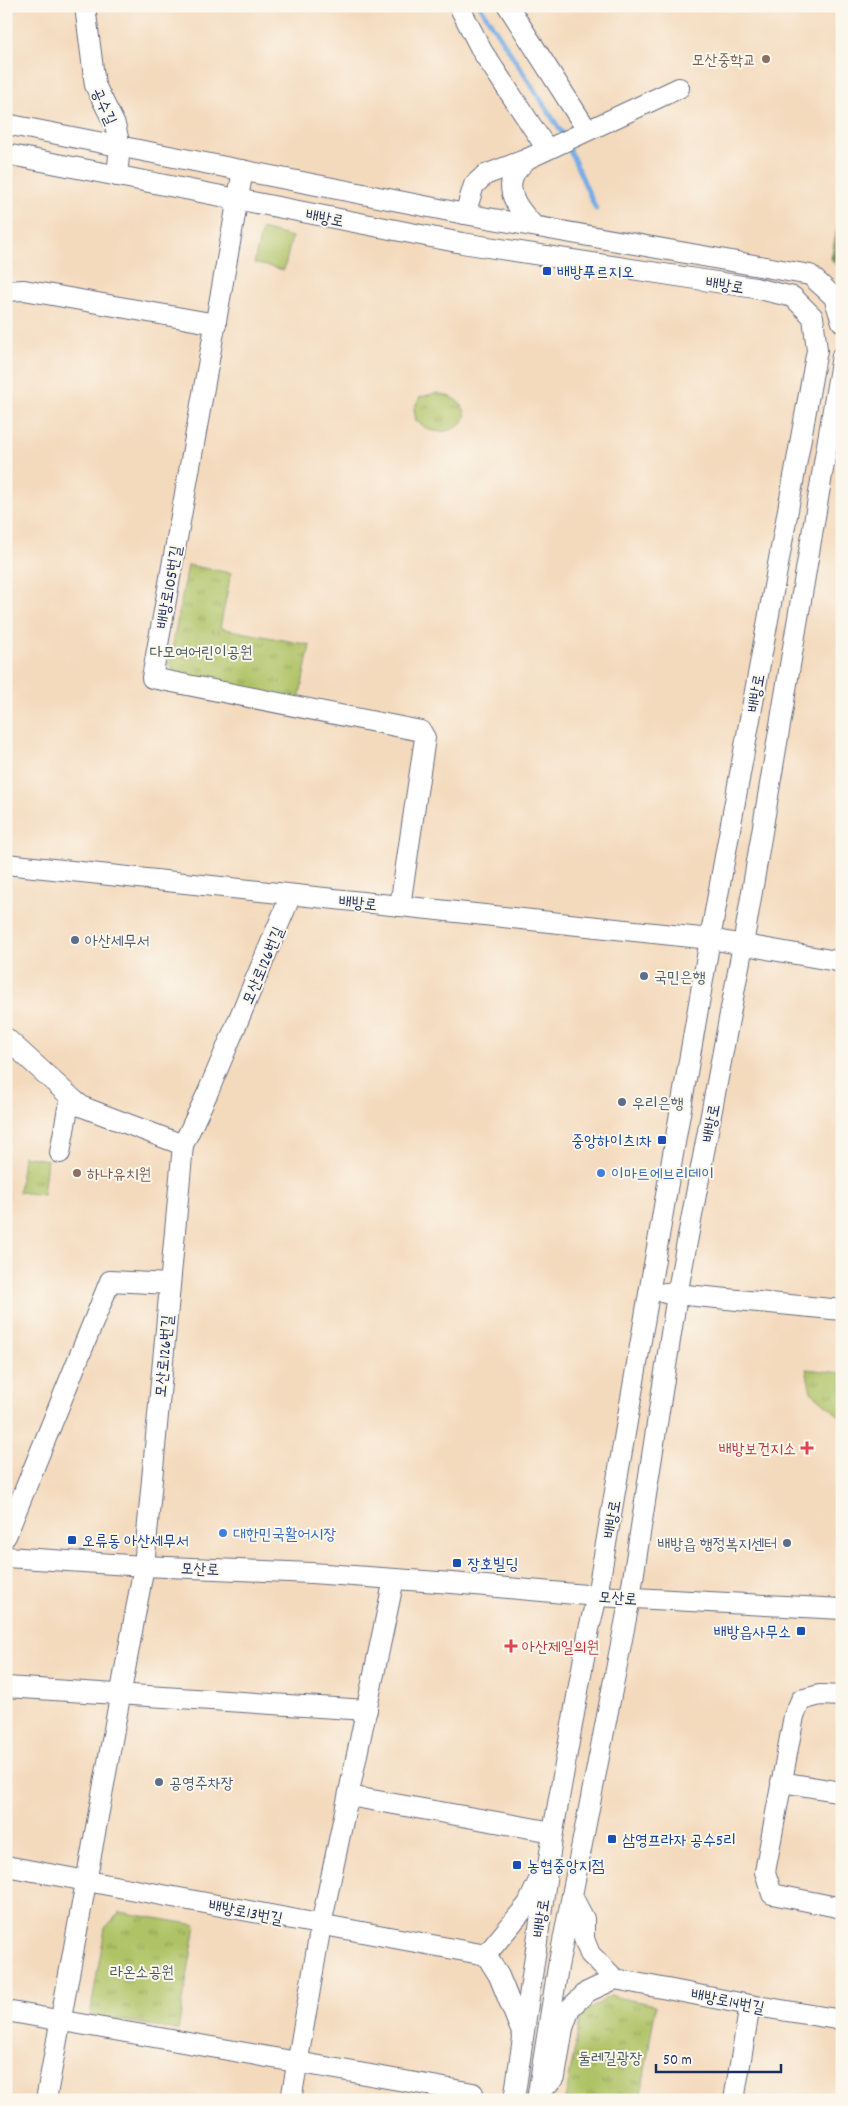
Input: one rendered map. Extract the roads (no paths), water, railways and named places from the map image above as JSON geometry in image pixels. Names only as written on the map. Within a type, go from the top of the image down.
[{"type":"street","name":"공수길","points":[[85,6],[95,85],[115,125],[120,146],[117,176]]},
{"type":"street","points":[[459,6],[482,51],[549,148]]},
{"type":"street","points":[[508,6],[582,133]]},
{"type":"street","points":[[465,214],[474,185],[485,175],[527,159],[679,88]]},
{"type":"street","name":"배방로","points":[[6,124],[465,214],[810,275],[834,297],[842,322]]},
{"type":"street","name":"배방로","points":[[6,154],[462,243],[755,288],[793,297],[813,317],[817,350],[710,939],[651,1290],[553,1832],[514,2100]]},
{"type":"street","points":[[527,159],[514,174],[511,188],[518,208],[534,226]]},
{"type":"street","name":"배방로105번길","points":[[243,170],[239,201],[152,678],[420,731],[425,738],[400,906]]},
{"type":"street","points":[[6,290],[24,290],[216,324]]},
{"type":"street","name":"배방로","points":[[537,2097],[558,1967],[630,1598],[677,1296],[743,945],[842,356]]},
{"type":"street","name":"배방로","points":[[6,864],[710,939],[842,962]]},
{"type":"street","name":"모산로126번길","points":[[46,2100],[144,1566],[183,1145],[208,1092],[291,895]]},
{"type":"street","points":[[6,1038],[76,1102],[91,1111],[183,1145]]},
{"type":"street","points":[[60,1153],[68,1108],[76,1102]]},
{"type":"street","points":[[6,1536],[110,1281],[170,1284]]},
{"type":"street","points":[[651,1290],[677,1296],[842,1310]]},
{"type":"street","name":"모산로","points":[[6,1558],[311,1573],[597,1596],[842,1609]]},
{"type":"street","points":[[291,2100],[321,1925],[350,1796],[394,1579]]},
{"type":"street","points":[[6,1687],[367,1710]]},
{"type":"street","points":[[842,1696],[820,1695],[801,1700],[794,1716],[765,1872],[772,1894],[842,1908]]},
{"type":"street","points":[[781,1782],[842,1792]]},
{"type":"street","points":[[350,1796],[553,1832]]},
{"type":"street","points":[[523,2036],[499,1976],[486,1955],[528,1904],[549,1860]]},
{"type":"street","name":"배방로13번길","points":[[6,1866],[486,1955]]},
{"type":"street","points":[[537,2097],[555,2077],[563,2028],[570,2008],[587,1992],[615,1979],[590,1954],[584,1939],[584,1919],[572,1896]]},
{"type":"street","name":"배방로14번길","points":[[615,1979],[750,2005],[842,2020]]},
{"type":"street","points":[[734,2100],[750,2005]]},
{"type":"street","points":[[6,2011],[473,2093]]},
{"type":"waterway","points":[[480,6],[564,136]]},
{"type":"waterway","points":[[567,144],[596,209]]},
{"type":"place","name":"모산중학교","points":[[766,59]]},
{"type":"place","name":"배방푸르지오","points":[[547,271]]},
{"type":"place","name":"아산세무서","points":[[75,940]]},
{"type":"place","name":"국민은행","points":[[644,976]]},
{"type":"place","name":"우리은행","points":[[622,1102]]},
{"type":"place","name":"중앙하이츠1차","points":[[662,1140]]},
{"type":"place","name":"하나유치원","points":[[77,1173]]},
{"type":"place","name":"이마트에브리데이","points":[[601,1173]]},
{"type":"place","name":"배방보건지소","points":[[807,1448]]},
{"type":"place","name":"대한민국활어시장","points":[[223,1533]]},
{"type":"place","name":"오류동 아산세무서","points":[[72,1540]]},
{"type":"place","name":"배방읍 행정복지센터","points":[[787,1543]]},
{"type":"place","name":"장호빌딩","points":[[457,1563]]},
{"type":"place","name":"배방읍사무소","points":[[801,1631]]},
{"type":"place","name":"아산제일의원","points":[[511,1646]]},
{"type":"place","name":"공영주차장","points":[[159,1782]]},
{"type":"place","name":"삼영프라자 공수5리","points":[[612,1839]]},
{"type":"place","name":"농협중앙지점","points":[[517,1865]]},
{"type":"park label","name":"다모여어린이공원","points":[[201,651]]},
{"type":"park label","name":"라온소공원","points":[[142,1971]]},
{"type":"park label","name":"둘레길광장","points":[[610,2057]]}]
